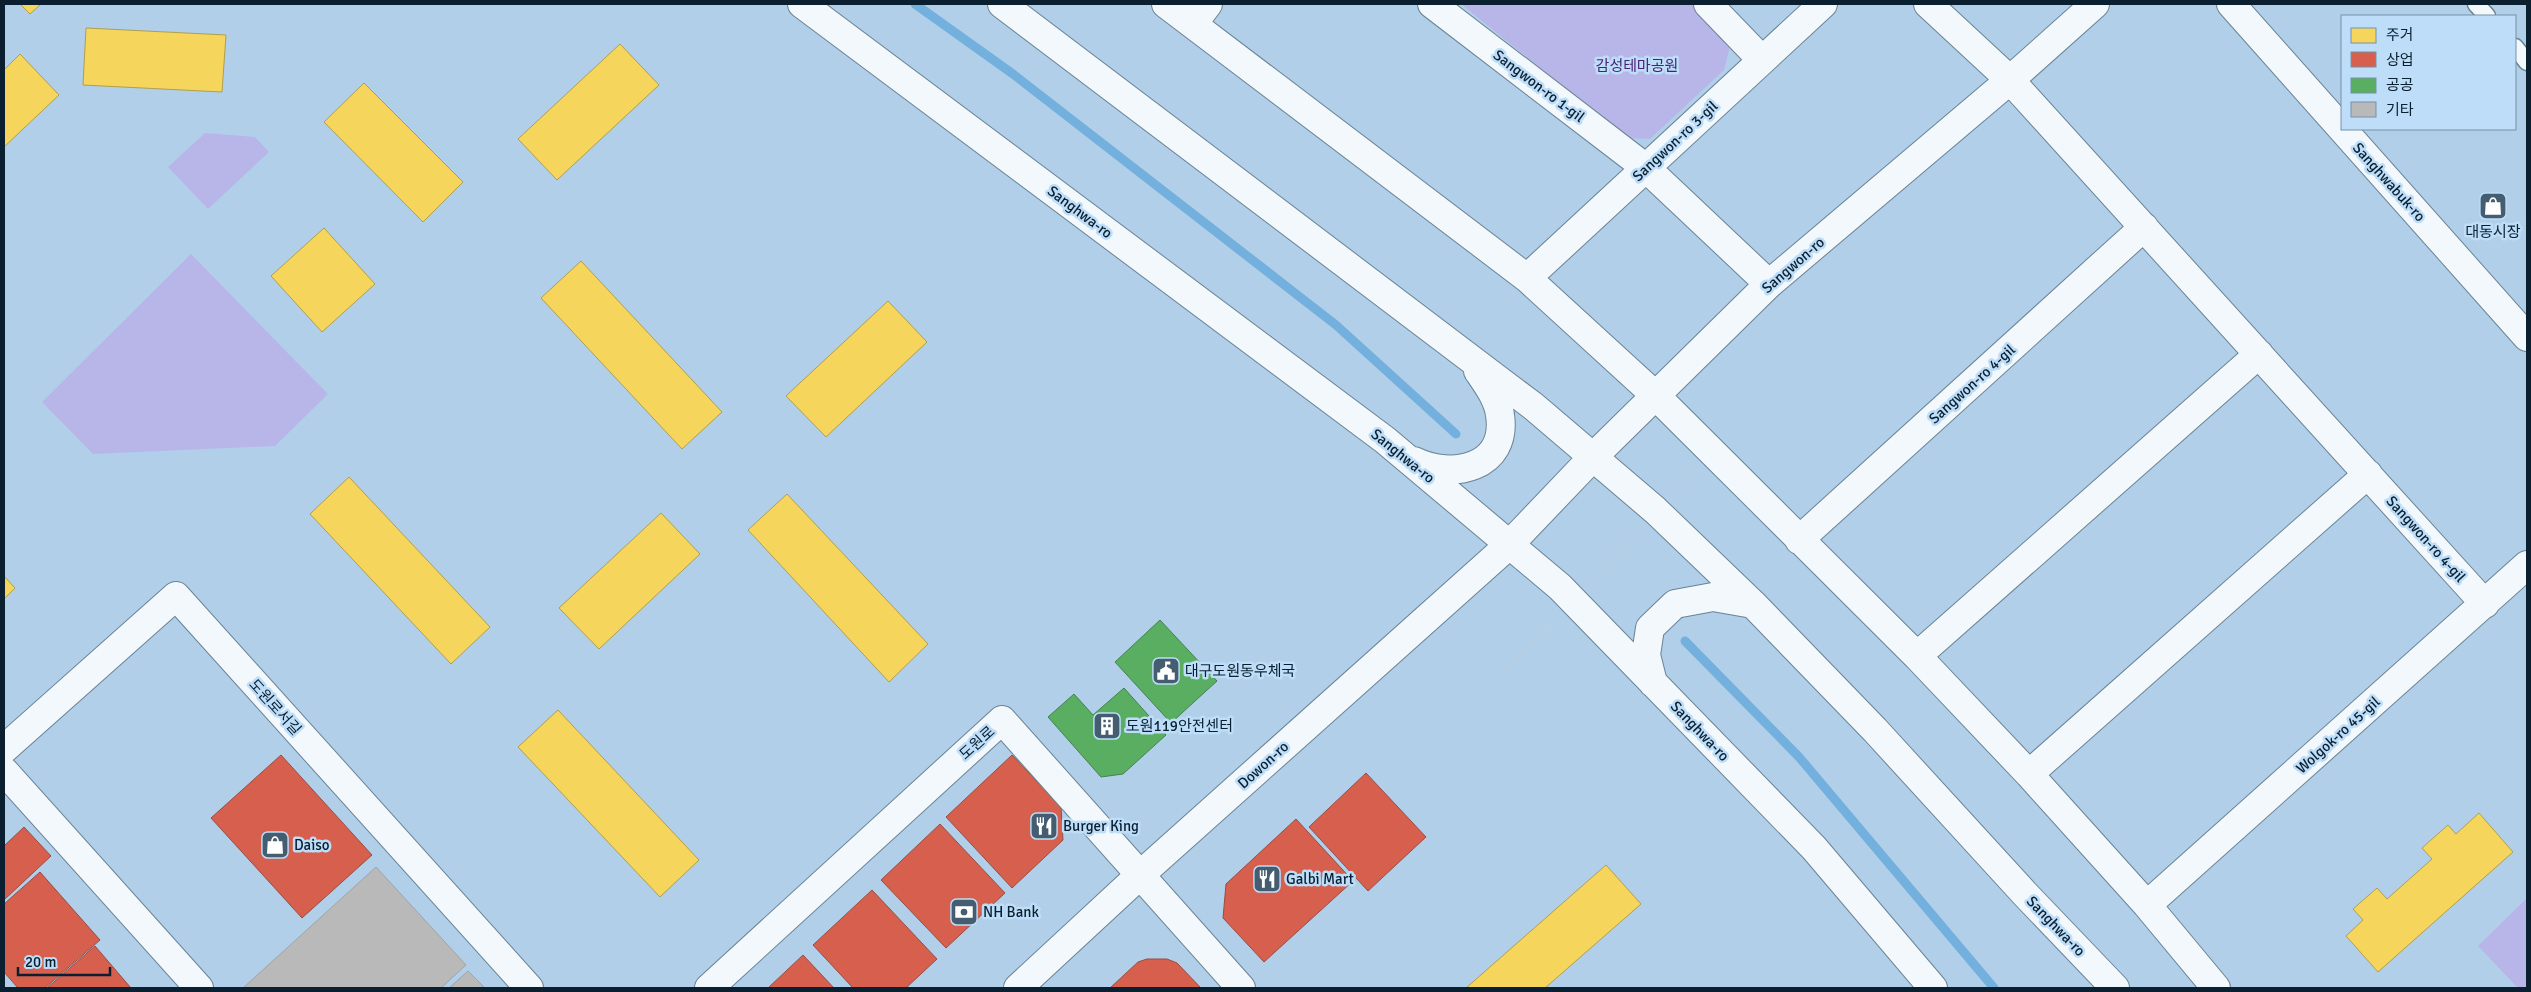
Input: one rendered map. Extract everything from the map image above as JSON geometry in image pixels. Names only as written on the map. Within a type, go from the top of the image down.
[{"type":"street","name":"Sanghwa-ro","points":[[802,4],[1404,456],[1575,601],[1814,848],[1933,988]]},
{"type":"street","name":"Sanghwa-ro","points":[[1002,4],[1533,406],[1655,510],[1753,604],[1876,730],[2025,894],[2115,988]]},
{"type":"street","points":[[1166,4],[1201,14],[1527,278],[1656,396],[1917,656],[2029,774],[2147,905],[2216,988]]},
{"type":"street","name":"Sangwon-ro 1-gil","points":[[1432,4],[1646,168],[1769,284]]},
{"type":"street","points":[[1708,4],[1762,60]]},
{"type":"street","name":"Sangwon-ro 3-gil","points":[[1527,278],[1823,4]]},
{"type":"street","points":[[1928,4],[2010,80]]},
{"type":"street","name":"Sangwon-ro","points":[[1509,545],[1593,457],[1769,284],[2010,80],[2095,4]]},
{"type":"street","name":"Sanghwabuk-ro","points":[[2231,4],[2341,128]]},
{"type":"street","name":"Sangwon-ro 4-gil","points":[[2010,80],[2485,604]]},
{"type":"street","name":"Sanghwabuk-ro","points":[[2343,130],[2527,337]]},
{"type":"street","name":"Sangwon-ro 4-gil","points":[[1799,540],[2144,227]]},
{"type":"street","points":[[1917,656],[2259,354]]},
{"type":"street","points":[[1404,456],[1424,466],[1442,470],[1468,469],[1490,455],[1498,442],[1500,416],[1493,394],[1470,359]]},
{"type":"street","points":[[2029,774],[2368,474]]},
{"type":"street","name":"Dowon-ro","points":[[1018,988],[1140,875],[1509,545]]},
{"type":"street","name":"Wolgok-ro 45-gil","points":[[2147,905],[2527,565]]},
{"type":"street","name":"도원로서길","points":[[4,749],[176,596],[529,988]]},
{"type":"street","points":[[1653,682],[1646,655],[1650,628],[1675,604],[1714,597],[1753,604]]},
{"type":"street","name":"도원로","points":[[708,988],[1002,720],[1241,988]]},
{"type":"street","points":[[4,771],[199,988]]},
{"type":"lane","points":[[2476,4],[2486,15]]},
{"type":"lane","points":[[2516,49],[2527,62]]},
{"type":"path","points":[[1507,669],[1575,601],[1710,451]]},
{"type":"green space","name":"감성테마공원","points":[[1461,4],[1694,4],[1731,42],[1724,70],[1650,139],[1626,138]]},
{"type":"green space","points":[[205,133],[255,137],[269,152],[208,209],[168,167]]},
{"type":"green space","points":[[191,254],[328,394],[275,446],[93,454],[42,402]]},
{"type":"green space","points":[[2527,898],[2527,988],[2518,988],[2478,946]]},
{"type":"building: 주거","points":[[20,4],[41,4],[30,14]]},
{"type":"building: 주거","points":[[86,28],[226,35],[222,92],[83,85]]},
{"type":"building: 주거","points":[[620,44],[659,85],[557,180],[518,139]]},
{"type":"building: 주거","points":[[20,54],[59,95],[4,147],[4,70]]},
{"type":"building: 주거","points":[[364,83],[463,182],[423,222],[324,122]]},
{"type":"building: 주거","points":[[324,228],[375,284],[322,332],[271,276]]},
{"type":"building: 주거","points":[[581,261],[722,412],[682,449],[541,298]]},
{"type":"building: 주거","points":[[888,301],[927,342],[826,437],[786,396]]},
{"type":"building: 주거","points":[[349,477],[490,627],[451,664],[310,514]]},
{"type":"building: 주거","points":[[787,494],[928,644],[889,682],[748,530]]},
{"type":"building: 주거","points":[[661,513],[700,554],[599,649],[559,608]]},
{"type":"building: 주거","points":[[4,576],[15,588],[4,599]]},
{"type":"building: 주거","points":[[558,710],[699,860],[660,897],[518,747]]},
{"type":"building: 주거","points":[[2479,813],[2513,852],[2378,972],[2346,936],[2363,920],[2353,909],[2377,888],[2387,899],[2432,859],[2422,848],[2448,825],[2456,834]]},
{"type":"building: 주거","points":[[1606,865],[1641,904],[1545,988],[1466,988]]},
{"type":"building: 상업","points":[[281,755],[372,855],[302,918],[211,818]]},
{"type":"building: 상업","points":[[1012,755],[1061,807],[1063,840],[1012,888],[946,817]]},
{"type":"building: 상업","points":[[1366,773],[1426,837],[1368,891],[1309,827]]},
{"type":"building: 상업","points":[[1296,819],[1353,881],[1264,962],[1223,918],[1226,884]]},
{"type":"building: 상업","points":[[940,824],[1005,893],[946,948],[881,880]]},
{"type":"building: 상업","points":[[24,827],[51,856],[4,900],[4,846]]},
{"type":"building: 상업","points":[[40,872],[100,940],[45,988],[18,988],[4,972],[4,904]]},
{"type":"building: 상업","points":[[872,890],[937,959],[906,988],[853,988],[813,945]]},
{"type":"building: 상업","points":[[95,946],[131,988],[47,988]]},
{"type":"building: 상업","points":[[803,955],[834,988],[768,988]]},
{"type":"building: 상업","points":[[1147,959],[1167,959],[1177,963],[1201,988],[1110,988],[1138,962]]},
{"type":"building: 공공","name":"대구도원동우체국","points":[[1160,620],[1217,681],[1171,723],[1115,662]]},
{"type":"building: 공공","name":"도원119안전센터","points":[[1124,688],[1166,735],[1123,774],[1101,777],[1048,717],[1074,694],[1093,715]]},
{"type":"building: 기타","points":[[376,867],[466,965],[441,988],[243,988]]},
{"type":"building: 기타","points":[[468,971],[485,988],[449,988]]},
{"type":"waterway","points":[[915,4],[1013,74],[1336,325],[1456,434]]},
{"type":"waterway","points":[[1685,641],[1799,757],[1994,988]]},
{"type":"place","name":"대동시장","points":[[2493,206]]},
{"type":"place","name":"대구도원동우체국","points":[[1166,671]]},
{"type":"place","name":"도원119안전센터","points":[[1107,726]]},
{"type":"place","name":"Burger King","points":[[1044,826]]},
{"type":"place","name":"Daiso","points":[[275,845]]},
{"type":"place","name":"Galbi Mart","points":[[1267,879]]},
{"type":"place","name":"NH Bank","points":[[964,912]]}]
